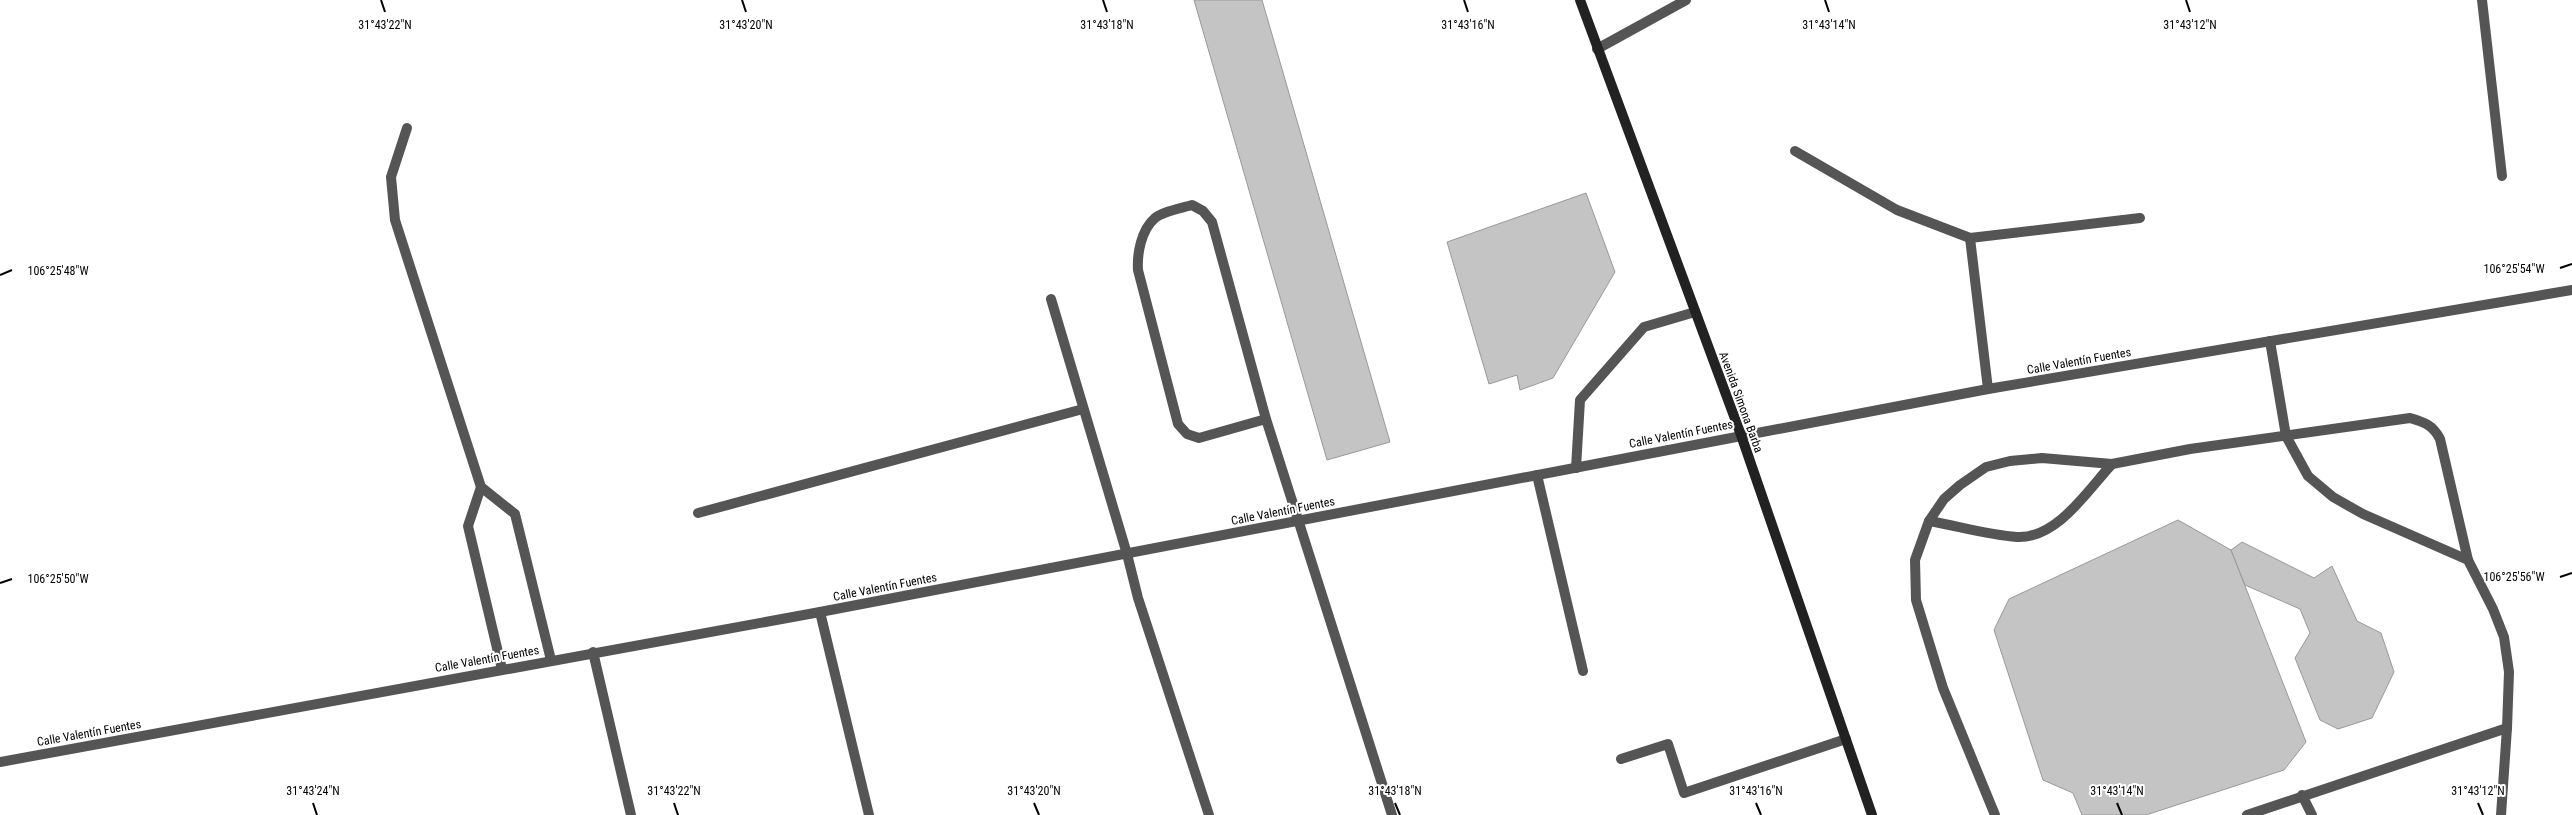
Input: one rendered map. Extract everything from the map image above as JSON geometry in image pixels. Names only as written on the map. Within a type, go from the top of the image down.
[{"type":"main road","name":"Avenida Simona Barba","points":[[1580,0],[1741,435],[1872,815]]},
{"type":"street","points":[[1597,49],[1686,0]]},
{"type":"street","points":[[2482,0],[2502,176]]},
{"type":"street","points":[[407,128],[391,176],[396,220],[481,487],[515,514],[551,660]]},
{"type":"street","points":[[1795,152],[1897,210],[1970,238],[2140,218]]},
{"type":"street","points":[[1266,419],[1199,438],[1187,434],[1178,424],[1138,270],[1137,256],[1147,229],[1155,217],[1192,205],[1203,210],[1212,222],[1266,419],[1392,815]]},
{"type":"street","points":[[1970,238],[1988,389]]},
{"type":"street","name":"Calle Valentín Fuentes","points":[[0,762],[820,612],[1988,389],[2572,290]]},
{"type":"street","points":[[1051,299],[1127,554],[1138,598],[1209,815]]},
{"type":"street","points":[[1576,468],[1580,400],[1644,328],[1695,312]]},
{"type":"street","points":[[2270,341],[2286,436],[2308,476],[2334,496],[2363,514],[2468,560]]},
{"type":"street","points":[[698,513],[1083,409]]},
{"type":"street","points":[[1995,815],[1943,688],[1916,600],[1915,560],[1929,521],[1944,499],[1986,467],[2010,461],[2042,458],[2112,464],[2190,449],[2410,418],[2426,423],[2435,429],[2440,439],[2468,560],[2494,609],[2504,637],[2509,672],[2508,728],[2501,815]]},
{"type":"street","points":[[1929,521],[2018,537],[2040,532],[2054,524],[2112,464]]},
{"type":"street","points":[[1537,475],[1583,671]]},
{"type":"street","points":[[481,487],[468,526],[502,670]]},
{"type":"street","points":[[820,612],[869,815]]},
{"type":"street","points":[[593,652],[631,815]]},
{"type":"street","points":[[2247,815],[2302,795],[2508,728]]},
{"type":"street","points":[[1622,759],[1668,744],[1684,794],[1846,739]]},
{"type":"street","points":[[2302,795],[2312,815]]},
{"type":"building","points":[[1194,0],[1262,0],[1390,442],[1327,460]]},
{"type":"building","points":[[1586,193],[1615,272],[1553,378],[1520,390],[1517,375],[1489,384],[1447,242]]},
{"type":"building","points":[[2178,520],[2231,550],[2306,742],[2284,770],[2146,815],[2082,815],[2073,793],[2043,780],[1994,630],[2009,599]]},
{"type":"building","points":[[2242,542],[2314,578],[2332,566],[2357,621],[2381,633],[2394,672],[2372,718],[2338,729],[2320,720],[2295,658],[2310,633],[2300,609],[2245,585],[2231,550]]}]
